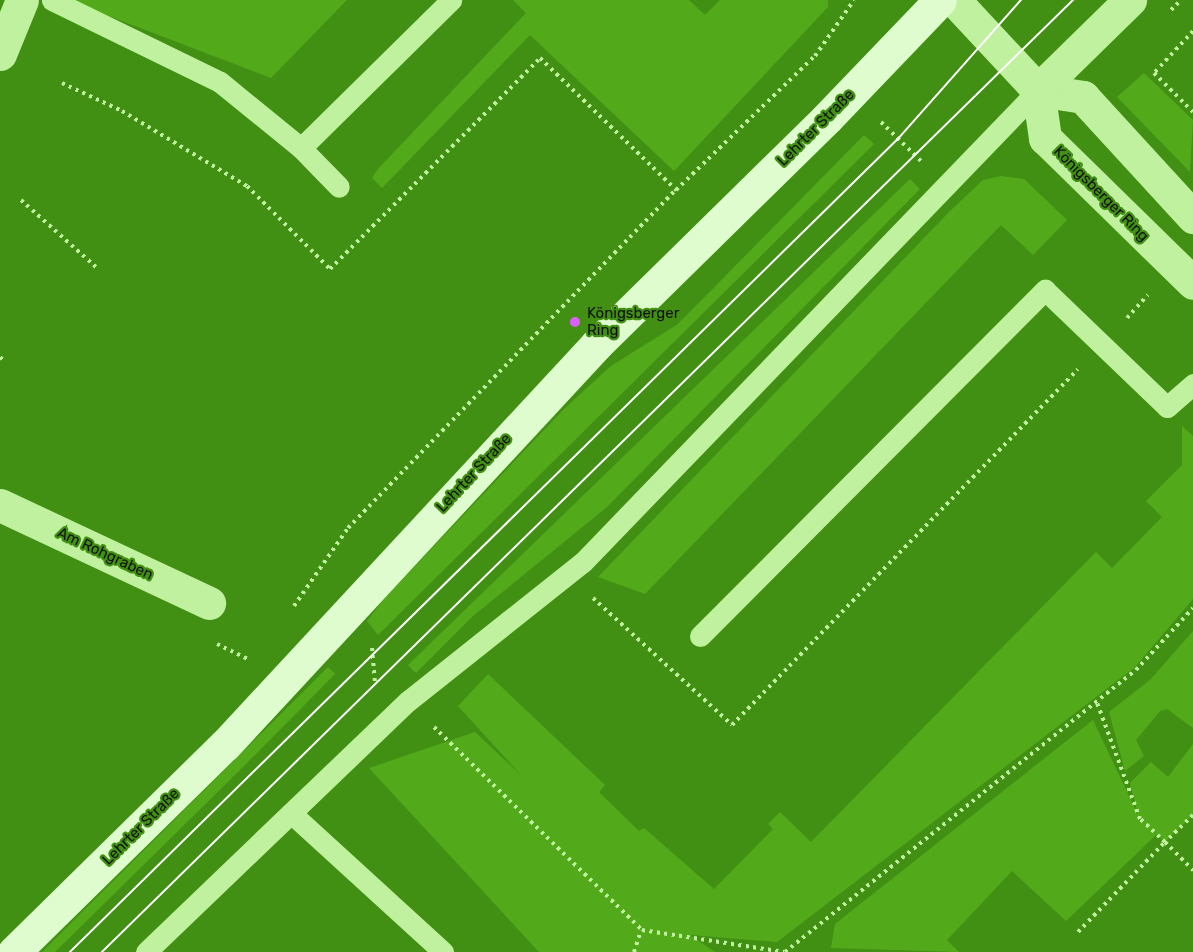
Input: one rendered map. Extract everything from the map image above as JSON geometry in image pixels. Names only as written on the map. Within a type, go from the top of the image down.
[{"type":"main road","name":"Lehrter Straße","points":[[15,952],[225,745],[596,345],[827,118],[940,0]]},
{"type":"street","points":[[0,54],[22,0]]},
{"type":"street","points":[[954,0],[1038,90],[1083,97],[1193,217]]},
{"type":"street","points":[[1038,90],[1130,0]]},
{"type":"street","name":"Königsberger Ring","points":[[1038,90],[1045,138],[1193,283]]},
{"type":"street","name":"Am Rohgraben","points":[[0,506],[209,603]]},
{"type":"lane","points":[[52,0],[220,82],[301,148],[339,187]]},
{"type":"lane","points":[[301,148],[451,0]]},
{"type":"lane","points":[[146,952],[408,701],[567,574],[1038,90]]},
{"type":"lane","points":[[700,636],[1045,290],[1167,408],[1193,384]]},
{"type":"lane","points":[[291,813],[443,952]]},
{"type":"path","points":[[348,528],[676,190],[815,56],[854,0]]},
{"type":"path","points":[[1193,30],[1154,73],[1193,112]]},
{"type":"path","points":[[62,83],[122,111],[247,186],[330,269],[540,57],[676,190]]},
{"type":"path","points":[[21,200],[97,268]]},
{"type":"path","points":[[567,574],[732,725],[1102,345],[1153,286]]},
{"type":"path","points":[[0,357],[5,362]]},
{"type":"path","points":[[371,640],[377,704],[393,686],[642,930],[784,952],[1136,670],[1193,608]]},
{"type":"path","points":[[1096,703],[1140,819],[1193,870]]},
{"type":"path","points":[[1078,932],[1193,815]]},
{"type":"path","points":[[634,952],[642,930]]},
{"type":"green space","points":[[67,0],[347,0],[271,78]]},
{"type":"green space","points":[[513,0],[689,0],[705,15],[720,0],[828,0],[828,7],[674,171],[530,35],[382,188],[372,178],[378,169],[526,13]]},
{"type":"green space","points":[[1144,73],[1193,120],[1190,172],[1117,97]]},
{"type":"green space","points":[[864,135],[874,144],[378,635],[367,621],[384,599],[564,409],[611,366],[678,324]]},
{"type":"green space","points":[[1001,176],[1024,179],[1067,220],[1033,255],[1001,225],[645,594],[598,577],[950,211],[983,180]]},
{"type":"green space","points":[[910,179],[920,189],[607,507],[473,616],[416,673],[408,665]]},
{"type":"green space","points":[[1182,426],[1193,436],[1193,599],[1135,667],[777,942],[690,935],[715,952],[539,952],[369,768],[475,732],[521,775],[458,706],[488,674],[605,785],[599,792],[639,831],[644,828],[714,889],[773,829],[768,824],[780,812],[811,842],[1096,552],[1112,568],[1162,517],[1146,501],[1182,465]]},
{"type":"green space","points":[[1193,631],[1193,728],[1167,709],[1160,711],[1136,740],[1144,756],[1125,771],[1109,712],[1150,680]]},
{"type":"green space","points":[[328,667],[335,674],[243,767],[55,952],[42,952]]},
{"type":"green space","points":[[1093,720],[1138,815],[1130,783],[1151,762],[1168,777],[1193,744],[1193,815],[1165,842],[1156,835],[1066,921],[1012,871],[947,940],[959,952],[831,948],[835,924]]},
{"type":"tram line","points":[[70,952],[898,139],[1021,0]]},
{"type":"tram line","points":[[102,952],[1073,0]]},
{"type":"place","name":"Königsberger Ring","points":[[575,322]]}]
